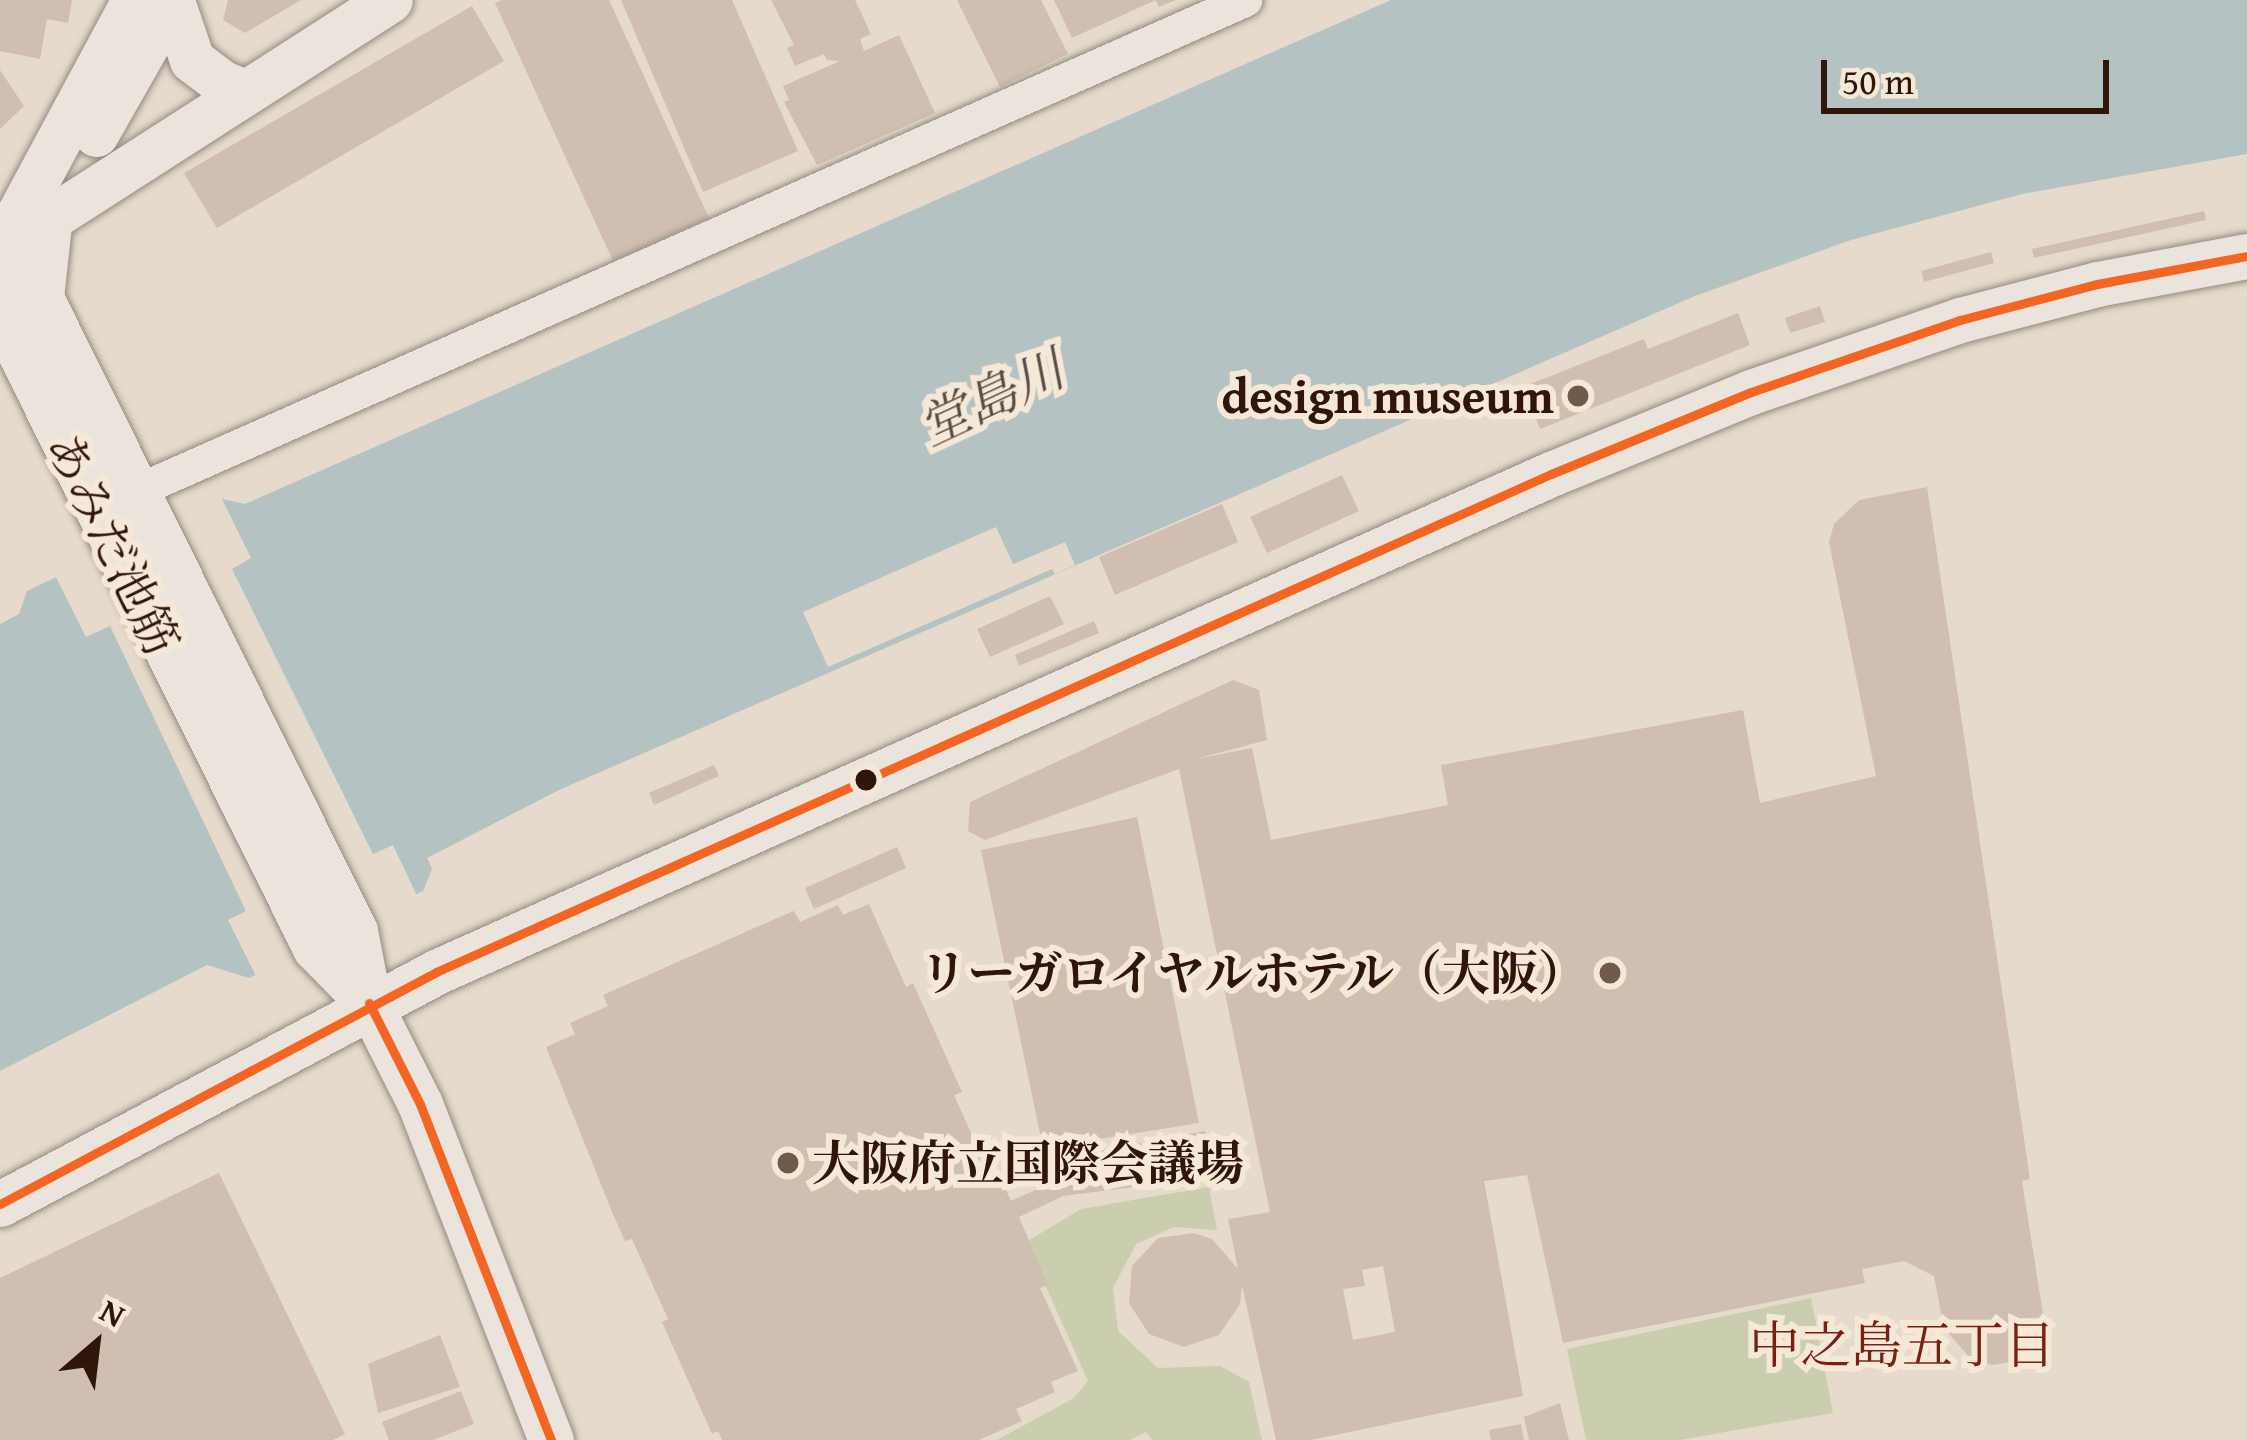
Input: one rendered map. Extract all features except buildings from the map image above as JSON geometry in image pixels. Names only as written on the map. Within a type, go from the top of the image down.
[{"type":"street","points":[[1,244],[134,0]]},
{"type":"street","points":[[172,0],[182,41],[193,60],[223,83],[245,92]]},
{"type":"street","name":"あみだ池筋","points":[[172,0],[61,196],[41,298],[147,509],[334,939]]},
{"type":"street","points":[[1,244],[20,238],[61,196],[245,92],[390,0]]},
{"type":"street","points":[[147,509],[1245,0]]},
{"type":"street","points":[[9,332],[19,278],[61,196]]},
{"type":"street","name":"あみだ池筋","points":[[1,244],[9,332],[114,549],[334,939],[420,1104],[551,1440]]},
{"type":"street","points":[[0,1204],[369,1003],[736,833],[1551,474],[1751,392],[2028,301],[2247,256]]},
{"type":"green space","points":[[1209,1187],[1217,1230],[1174,1227],[1136,1244],[1113,1288],[1118,1331],[1158,1368],[1220,1366],[1249,1382],[1262,1440],[1153,1440],[1146,1432],[1130,1440],[997,1440],[1074,1398],[1088,1381],[1026,1242],[1081,1209]]},
{"type":"green space","points":[[1811,1298],[1833,1413],[1680,1440],[1586,1440],[1567,1349]]},
{"type":"water","name":"堂島川","points":[[1391,0],[2247,0],[2247,154],[2022,194],[1851,240],[1695,296],[559,790],[427,858],[432,869],[423,891],[249,978],[207,965],[0,1071],[0,624],[19,614],[27,591],[222,499],[245,504]]},
{"type":"pier","points":[[221,497],[251,558],[232,569],[373,854],[393,845],[419,900],[258,980],[228,920],[246,911],[110,626],[86,637],[56,577]]},
{"type":"pier","points":[[996,527],[1013,564],[1065,542],[1075,565],[1055,574],[1052,569],[828,667],[803,612]]},
{"type":"transit line","points":[[0,1204],[436,972],[1551,474],[1751,392],[1960,320],[2097,284],[2247,256]]},
{"type":"transit line","points":[[369,1003],[420,1104],[551,1440]]},
{"type":"place","name":"design museum","points":[[1578,396]]},
{"type":"place","name":"リーガロイヤルホテル（大阪）","points":[[1610,973]]},
{"type":"place","name":"大阪府立国際会議場","points":[[788,1163]]},
{"type":"district","name":"中之島五丁目","points":[[1902,1345]]}]
